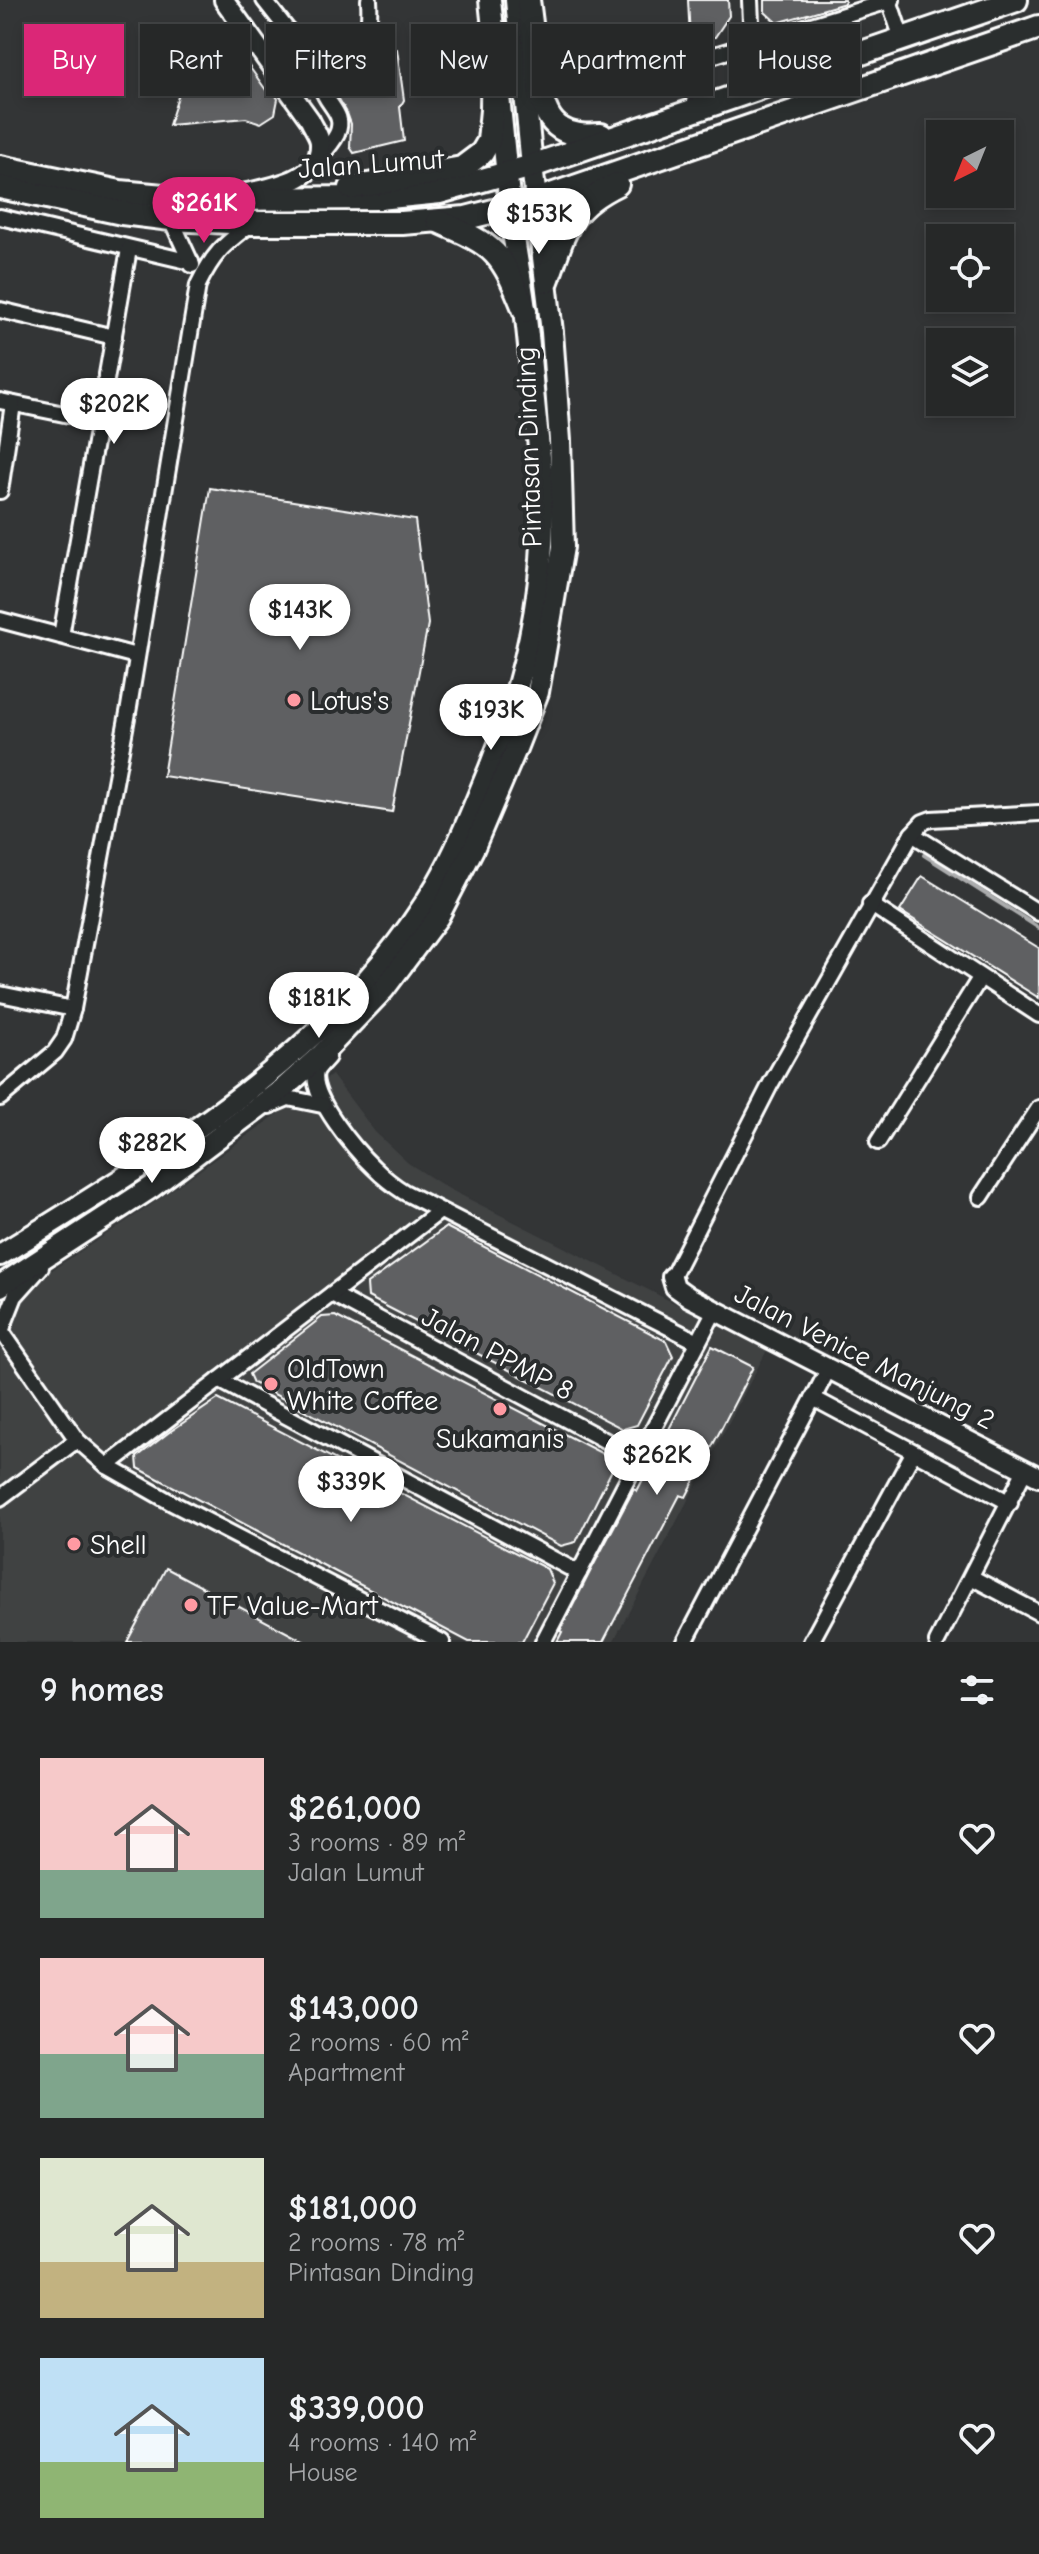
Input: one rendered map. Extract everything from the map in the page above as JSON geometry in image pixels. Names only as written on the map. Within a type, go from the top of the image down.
[{"type":"main road","name":"Pintasan Dinding","points":[[490,0],[492,24]]},
{"type":"main road","name":"Pintasan Dinding","points":[[0,1286],[152,1187],[284,1088],[322,1054],[384,989],[438,917],[474,847],[538,692],[563,547],[560,441],[547,281],[516,0]]},
{"type":"main road","points":[[528,0],[541,105],[555,123],[571,135],[584,137],[627,133],[1016,0]]},
{"type":"main road","points":[[547,281],[565,231],[578,210],[596,194],[693,147],[1039,27]]},
{"type":"main road","points":[[299,198],[462,168],[482,153],[489,141],[492,96]]},
{"type":"main road","name":"Pintasan Dinding","points":[[0,1255],[116,1183],[222,1110],[349,1001],[392,949],[437,884],[458,843],[505,729],[522,671],[538,589],[543,504],[525,311],[510,208],[500,96]]},
{"type":"main road","name":"Jalan Lumut","points":[[0,167],[120,192],[221,199],[379,198],[440,192],[532,166],[627,133]]},
{"type":"main road","name":"Jalan Lumut","points":[[0,187],[122,213],[171,219],[251,223],[402,223],[466,218],[510,208],[693,147]]},
{"type":"main road","points":[[433,219],[491,247],[507,268],[525,311]]},
{"type":"street","points":[[224,0],[310,120],[320,142],[317,161]]},
{"type":"street","points":[[264,0],[283,24]]},
{"type":"street","points":[[369,0],[370,24]]},
{"type":"street","points":[[750,0],[751,24]]},
{"type":"street","points":[[816,24],[890,0],[902,39]]},
{"type":"street","points":[[697,109],[689,63],[729,52]]},
{"type":"street","points":[[221,199],[287,184],[303,175],[336,137],[340,125],[339,114],[327,96]]},
{"type":"street","points":[[0,217],[191,262]]},
{"type":"street","points":[[171,219],[198,285]]},
{"type":"street","points":[[0,1098],[55,1052],[64,1039],[73,1009],[198,285],[211,259],[251,223]]},
{"type":"street","points":[[61,636],[129,249]]},
{"type":"street","points":[[0,310],[114,337]]},
{"type":"street","points":[[0,491],[7,403],[99,421]]},
{"type":"street","points":[[0,620],[136,656]]},
{"type":"street","points":[[672,1277],[770,1085],[912,834],[923,822],[931,819],[1039,813]]},
{"type":"street","points":[[912,834],[1039,913]]},
{"type":"street","points":[[870,904],[1039,1015]]},
{"type":"street","points":[[878,1142],[980,978]]},
{"type":"street","points":[[384,989],[359,1026],[316,1072],[322,1105],[378,1173],[404,1192],[698,1342]]},
{"type":"street","points":[[0,994],[73,1009]]},
{"type":"street","points":[[243,1118],[288,1098],[322,1105]]},
{"type":"street","points":[[981,1197],[1039,1108]]},
{"type":"street","points":[[107,1466],[440,1211]]},
{"type":"street","points":[[82,1233],[27,1281],[7,1310],[1,1329],[77,1440],[107,1466],[172,1503],[442,1642]]},
{"type":"street","name":"Jalan Venice Manjung 2","points":[[672,1277],[675,1287],[715,1310],[1032,1474]]},
{"type":"street","name":"Jalan PPMP 8","points":[[332,1294],[638,1458]]},
{"type":"street","points":[[543,1642],[715,1310]]},
{"type":"street","points":[[685,1642],[829,1368]]},
{"type":"street","points":[[219,1380],[579,1573]]},
{"type":"street","points":[[813,1398],[1010,1503]]},
{"type":"street","points":[[0,1498],[77,1440]]},
{"type":"street","points":[[811,1642],[913,1453]]},
{"type":"street","points":[[937,1642],[1010,1503],[1032,1474]]},
{"type":"street","points":[[971,1577],[1039,1613]]},
{"type":"shaded area","points":[[332,1075],[375,1132],[408,1163],[449,1189],[767,1350],[613,1642],[0,1642],[0,1304],[148,1207]]},
{"type":"building","points":[[688,0],[728,0],[729,16],[715,37],[713,24],[689,24]]},
{"type":"building","points":[[765,0],[845,0],[845,3],[777,23],[765,12]]},
{"type":"building","points":[[395,50],[404,100],[400,107],[404,141],[354,153],[350,147],[351,124],[337,96],[395,96]]},
{"type":"building","points":[[250,68],[266,90],[266,96],[276,96],[278,99],[275,114],[261,123],[246,118],[169,125],[178,96],[250,96]]},
{"type":"building","name":"Lotus's","points":[[210,488],[415,520],[428,624],[392,812],[163,776]]},
{"type":"building","points":[[922,876],[1039,948],[1039,998],[900,911]]},
{"type":"building","points":[[446,1227],[666,1341],[673,1356],[637,1425],[623,1429],[368,1297],[367,1284]]},
{"type":"building","points":[[335,1316],[607,1456],[612,1470],[576,1542],[561,1546],[253,1383],[249,1374],[322,1317]]},
{"type":"building","points":[[712,1346],[753,1367],[686,1497],[680,1495],[603,1642],[557,1642],[591,1570],[634,1489],[637,1491]]},
{"type":"building","points":[[218,1399],[547,1569],[553,1583],[522,1642],[469,1642],[138,1468],[137,1457]]},
{"type":"building","name":"TF Value-Mart","points":[[166,1568],[305,1642],[127,1642]]},
{"type":"waterway","points":[[924,855],[1039,928]]},
{"type":"place","name":"Lotus's","points":[[294,700]]},
{"type":"place","name":"OldTown White Coffee","points":[[271,1384]]},
{"type":"place","name":"Sukamanis","points":[[500,1409]]},
{"type":"place","name":"Shell","points":[[74,1544]]},
{"type":"place","name":"TF Value-Mart","points":[[191,1605]]}]
